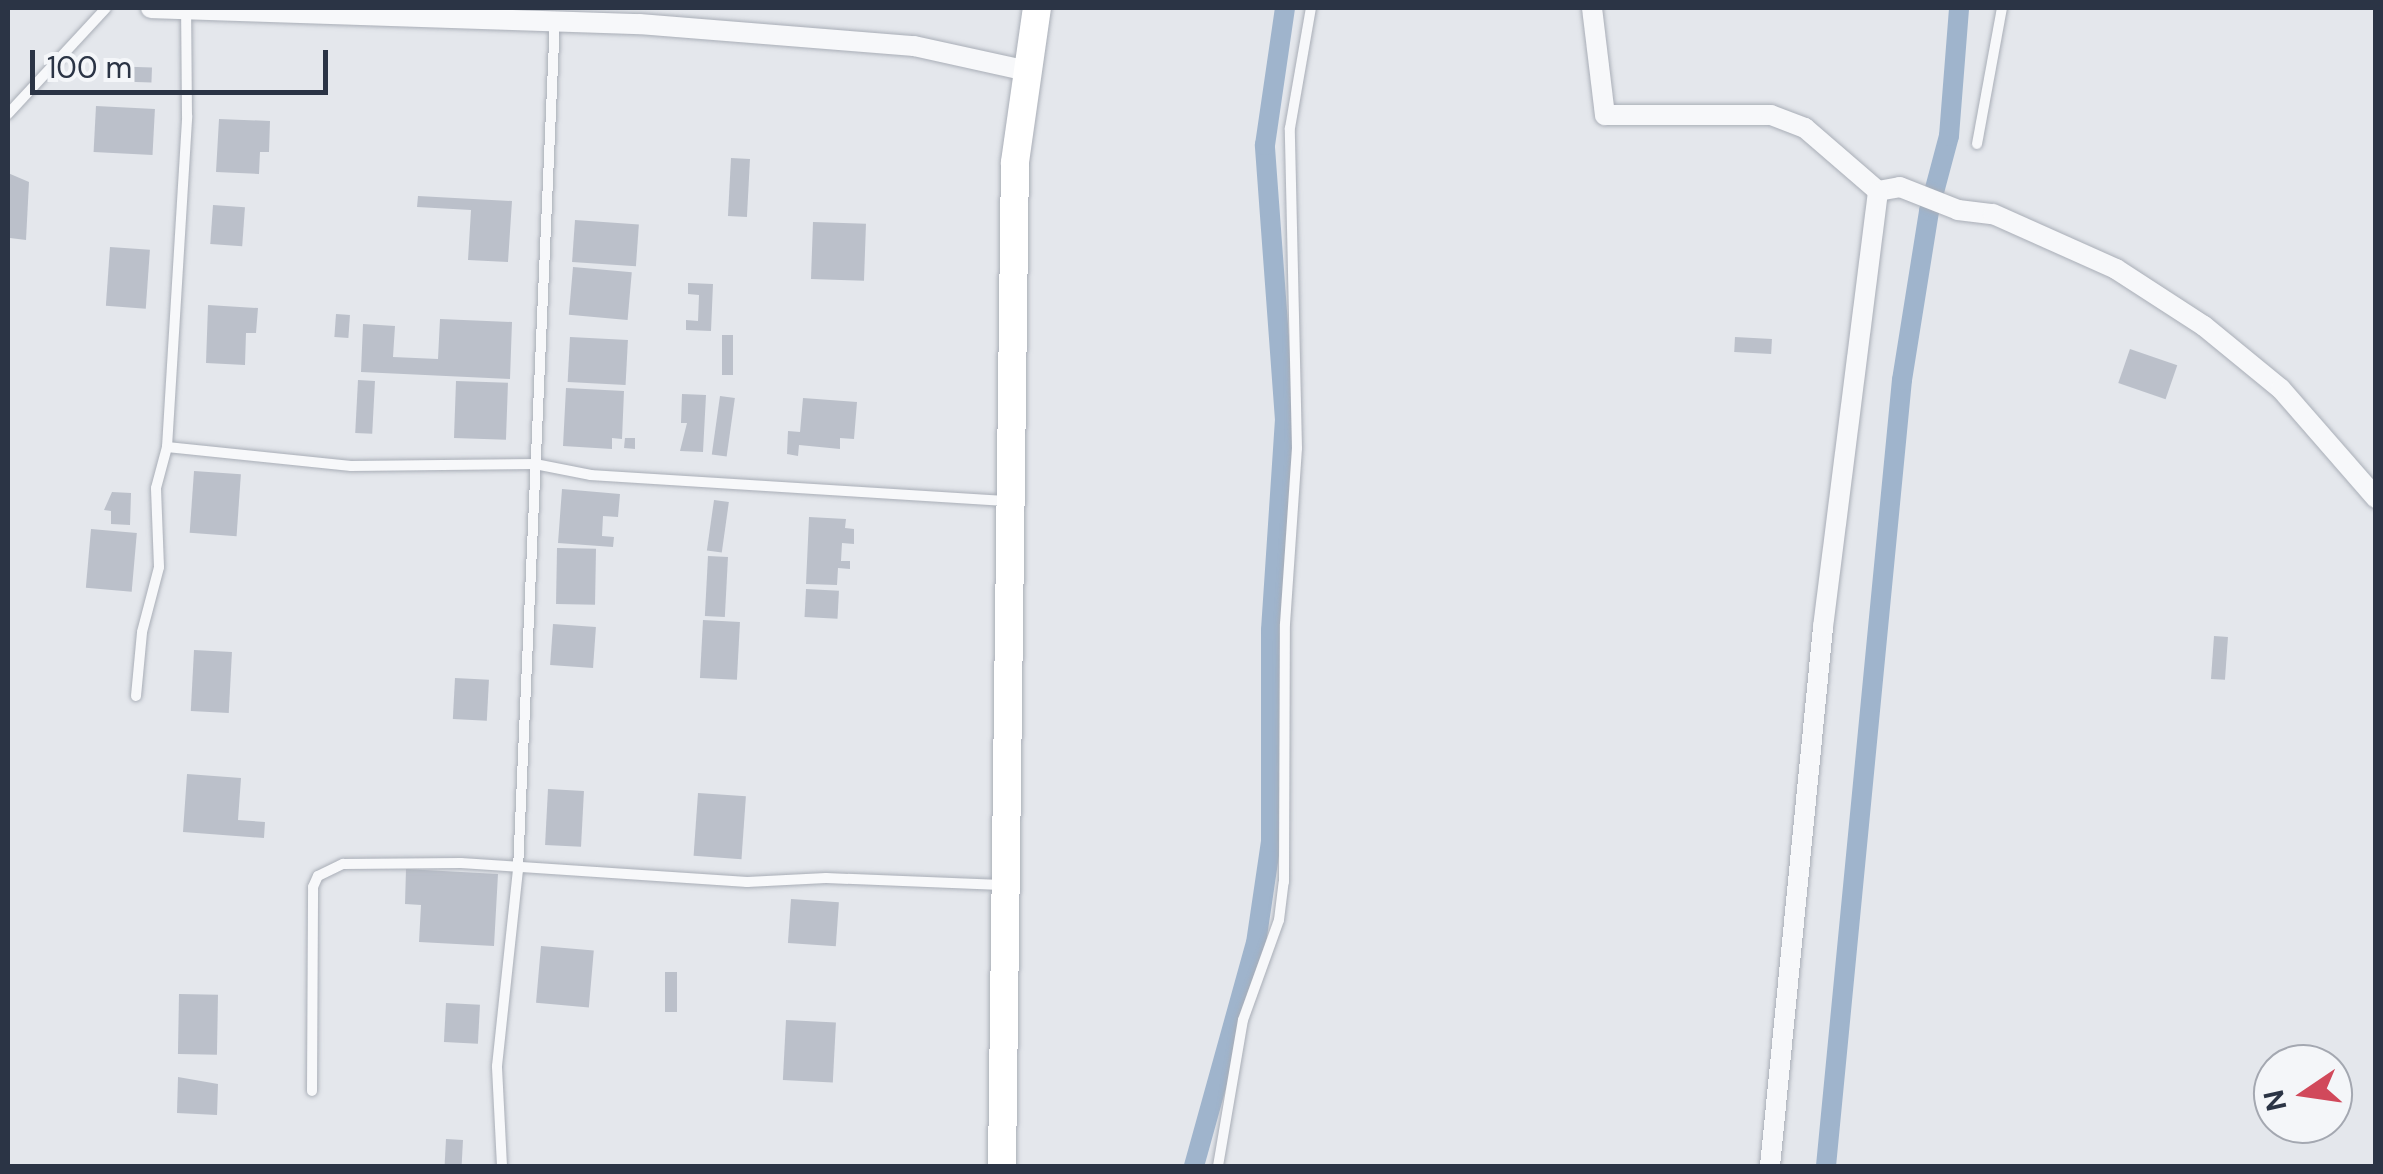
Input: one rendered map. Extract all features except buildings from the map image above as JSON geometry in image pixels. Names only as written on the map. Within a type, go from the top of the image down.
[{"type":"main road","points":[[1002,1166],[1015,162],[1038,8]]},
{"type":"street","points":[[151,8],[556,13],[914,46],[1028,71]]},
{"type":"street","points":[[1592,8],[1605,115],[1771,115],[1805,128],[1878,191],[1922,192],[2061,242],[2148,286],[2281,390],[2376,498]]},
{"type":"street","points":[[1770,1166],[1822,627],[1878,191]]},
{"type":"lane","points":[[8,114],[106,8]]},
{"type":"lane","points":[[1218,1166],[1243,1020],[1278,920],[1284,882],[1285,624],[1297,448],[1290,128],[1311,8]]},
{"type":"lane","points":[[1977,144],[2002,8]]},
{"type":"lane","points":[[136,696],[142,632],[158,567],[156,488],[168,447],[187,116],[186,9]]},
{"type":"lane","points":[[502,1166],[496,1066],[518,870],[556,13]]},
{"type":"lane","points":[[168,447],[351,466],[535,464],[591,474],[1009,501]]},
{"type":"lane","points":[[312,1091],[312,901],[318,876],[360,862],[747,882],[826,878],[1003,886]]},
{"type":"waterway","points":[[1194,1166],[1256,943],[1271,842],[1271,630],[1285,420],[1265,145],[1285,8]]},
{"type":"waterway","points":[[1826,1166],[1902,380],[1929,211],[1949,136],[1959,8]]}]
